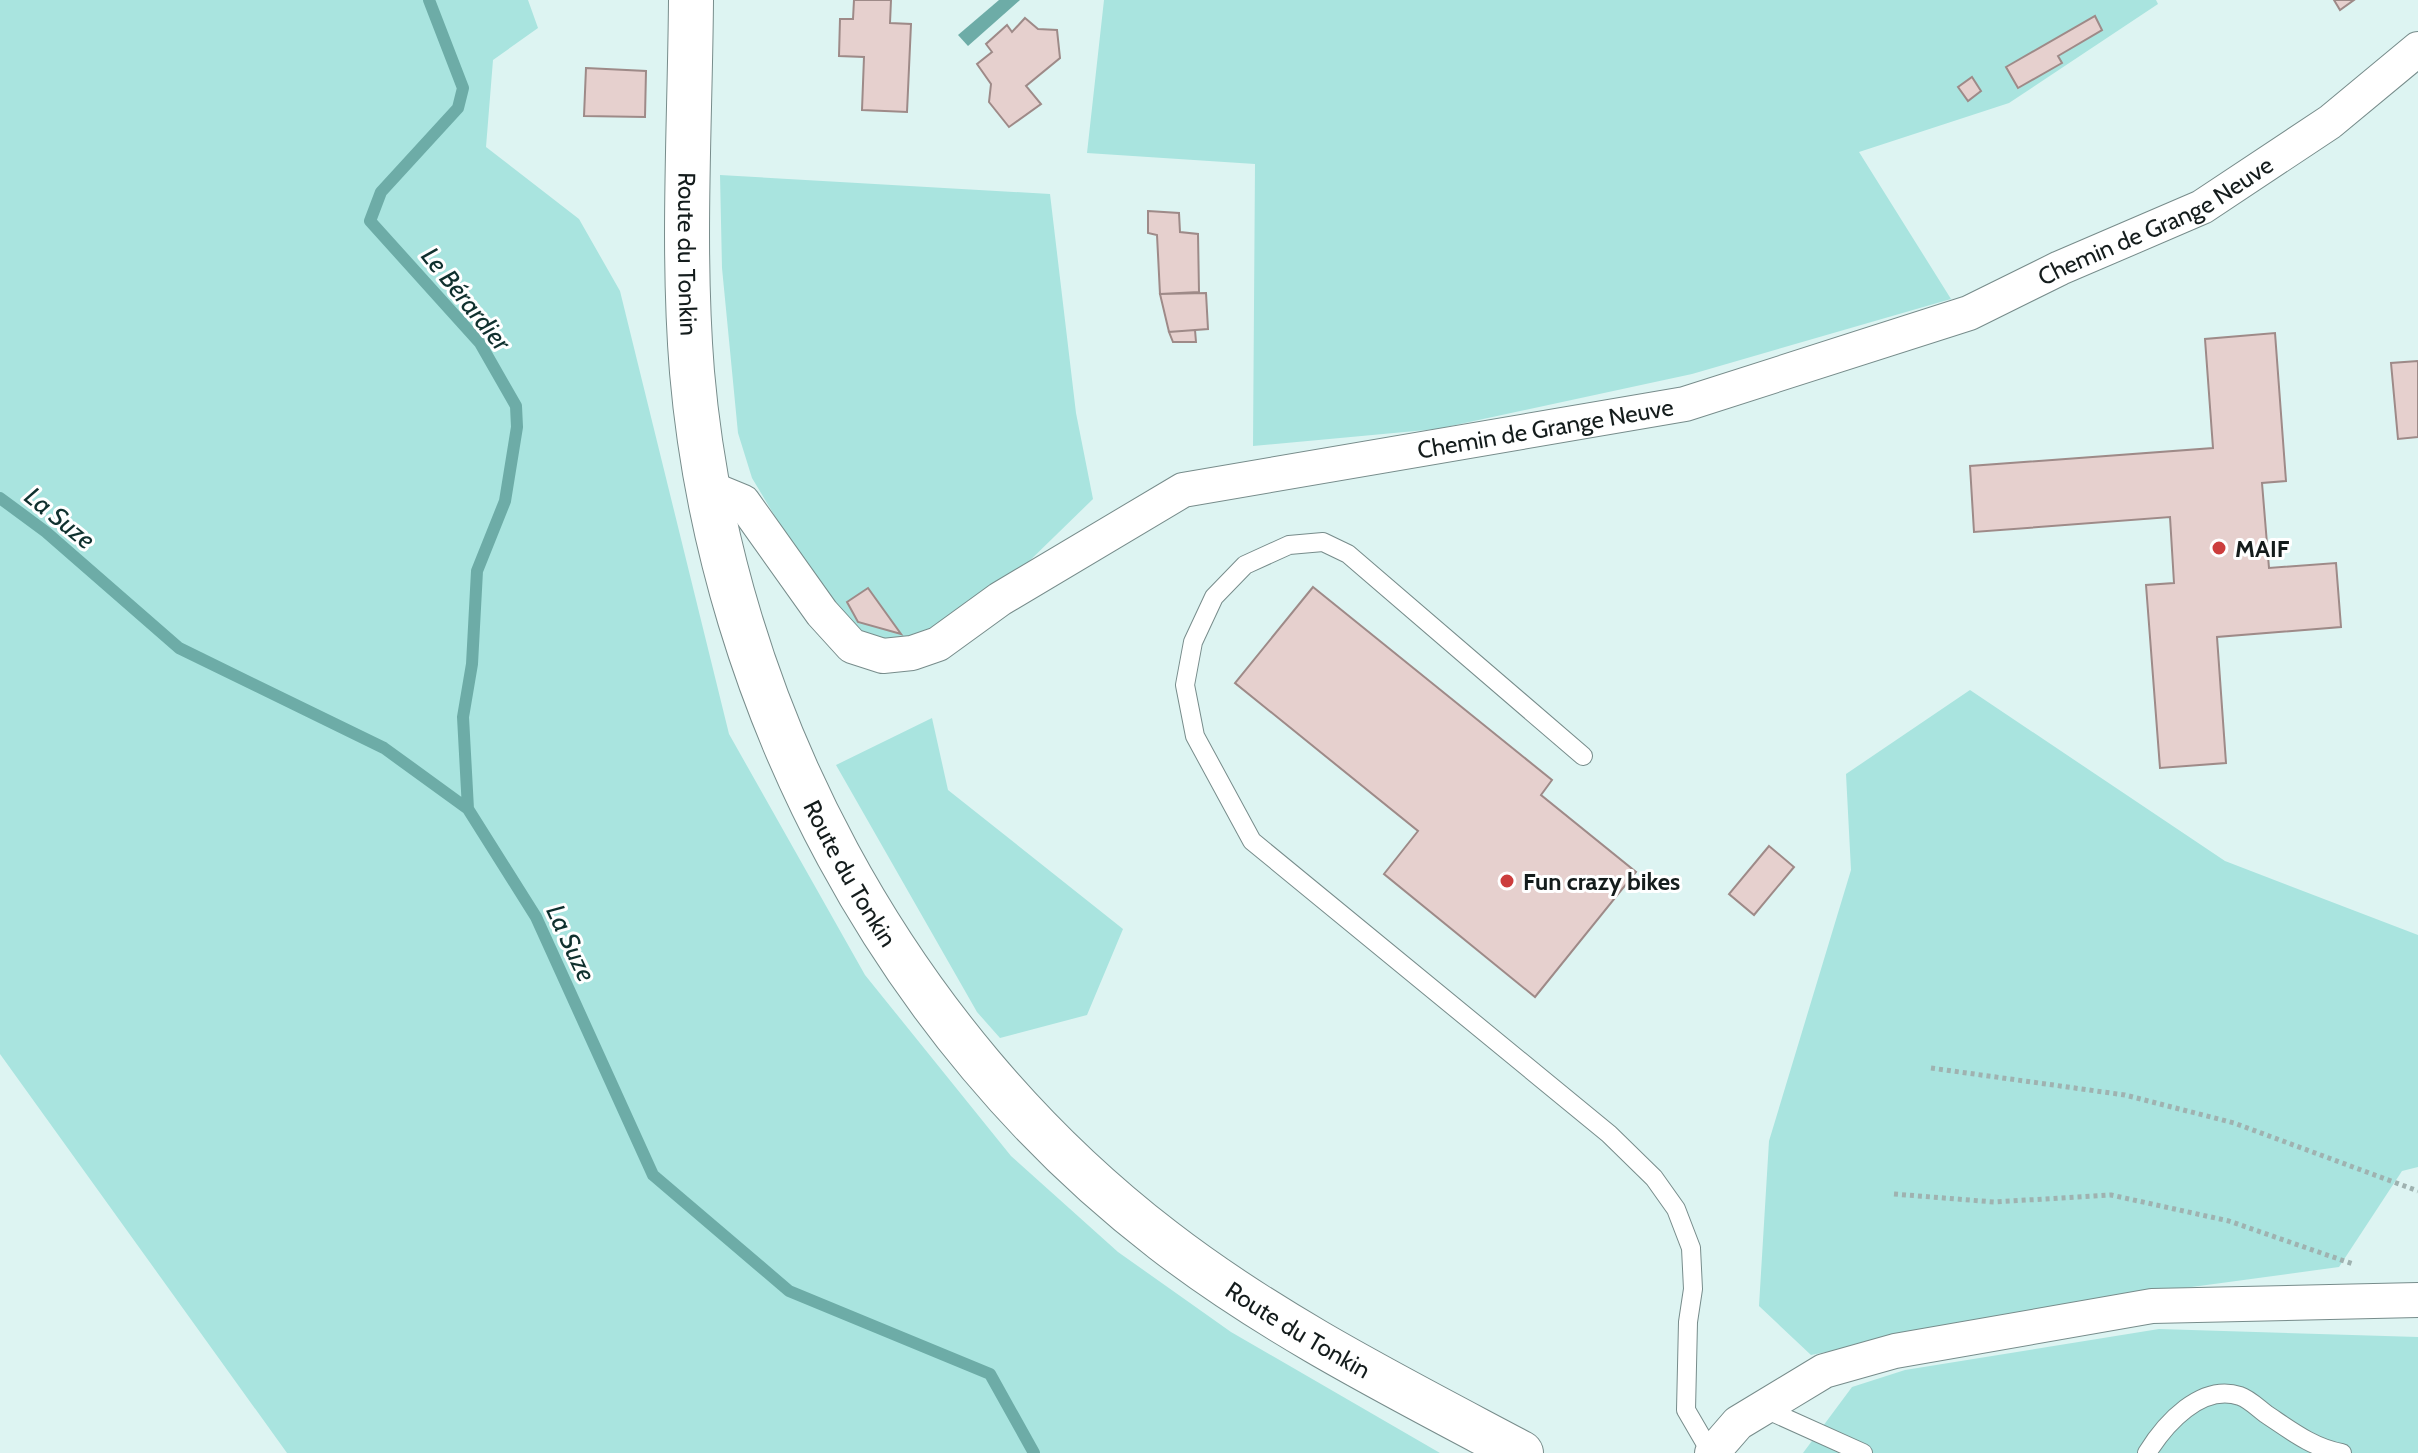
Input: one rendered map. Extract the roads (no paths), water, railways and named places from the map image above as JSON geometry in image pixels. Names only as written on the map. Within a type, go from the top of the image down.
[{"type":"street","name":"Route du Tonkin","points":[[691,0],[688,251],[692,372],[709,488],[734,601],[798,774],[849,877],[910,975],[960,1043],[1026,1115],[1162,1240],[1327,1349],[1521,1453]]},
{"type":"street","name":"Chemin de Grange Neuve","points":[[709,488],[743,502],[822,613],[852,646],[883,656],[912,653],[938,644],[1000,599],[1183,490],[1685,404],[1969,313],[2060,268],[2202,207],[2330,122],[2418,49]]},
{"type":"street","points":[[1712,1453],[1738,1423],[1824,1371],[1895,1351],[2152,1306],[2418,1300]]},
{"type":"lane","points":[[1583,756],[1348,554],[1323,542],[1289,545],[1245,565],[1214,597],[1193,642],[1185,685],[1195,736],[1252,841],[1609,1134],[1654,1178],[1676,1209],[1691,1248],[1693,1289],[1688,1322],[1686,1410],[1712,1453]]},
{"type":"lane","points":[[2147,1453],[2188,1406],[2216,1393],[2241,1396],[2308,1441],[2342,1453]]},
{"type":"lane","points":[[1763,1408],[1863,1453]]},
{"type":"waterway","name":"Le Bérardier","points":[[429,0],[463,88],[458,108],[381,192],[370,221],[480,343],[516,406],[517,427],[505,501],[477,571],[472,664],[463,717],[468,809]]},
{"type":"waterway","name":"La Suze","points":[[0,498],[46,532],[179,648],[384,748],[468,809],[536,917],[653,1175],[789,1291],[990,1374],[1034,1453]]},
{"type":"place","name":"MAIF","points":[[2219,548]]},
{"type":"place","name":"Fun crazy bikes","points":[[1507,881]]}]
